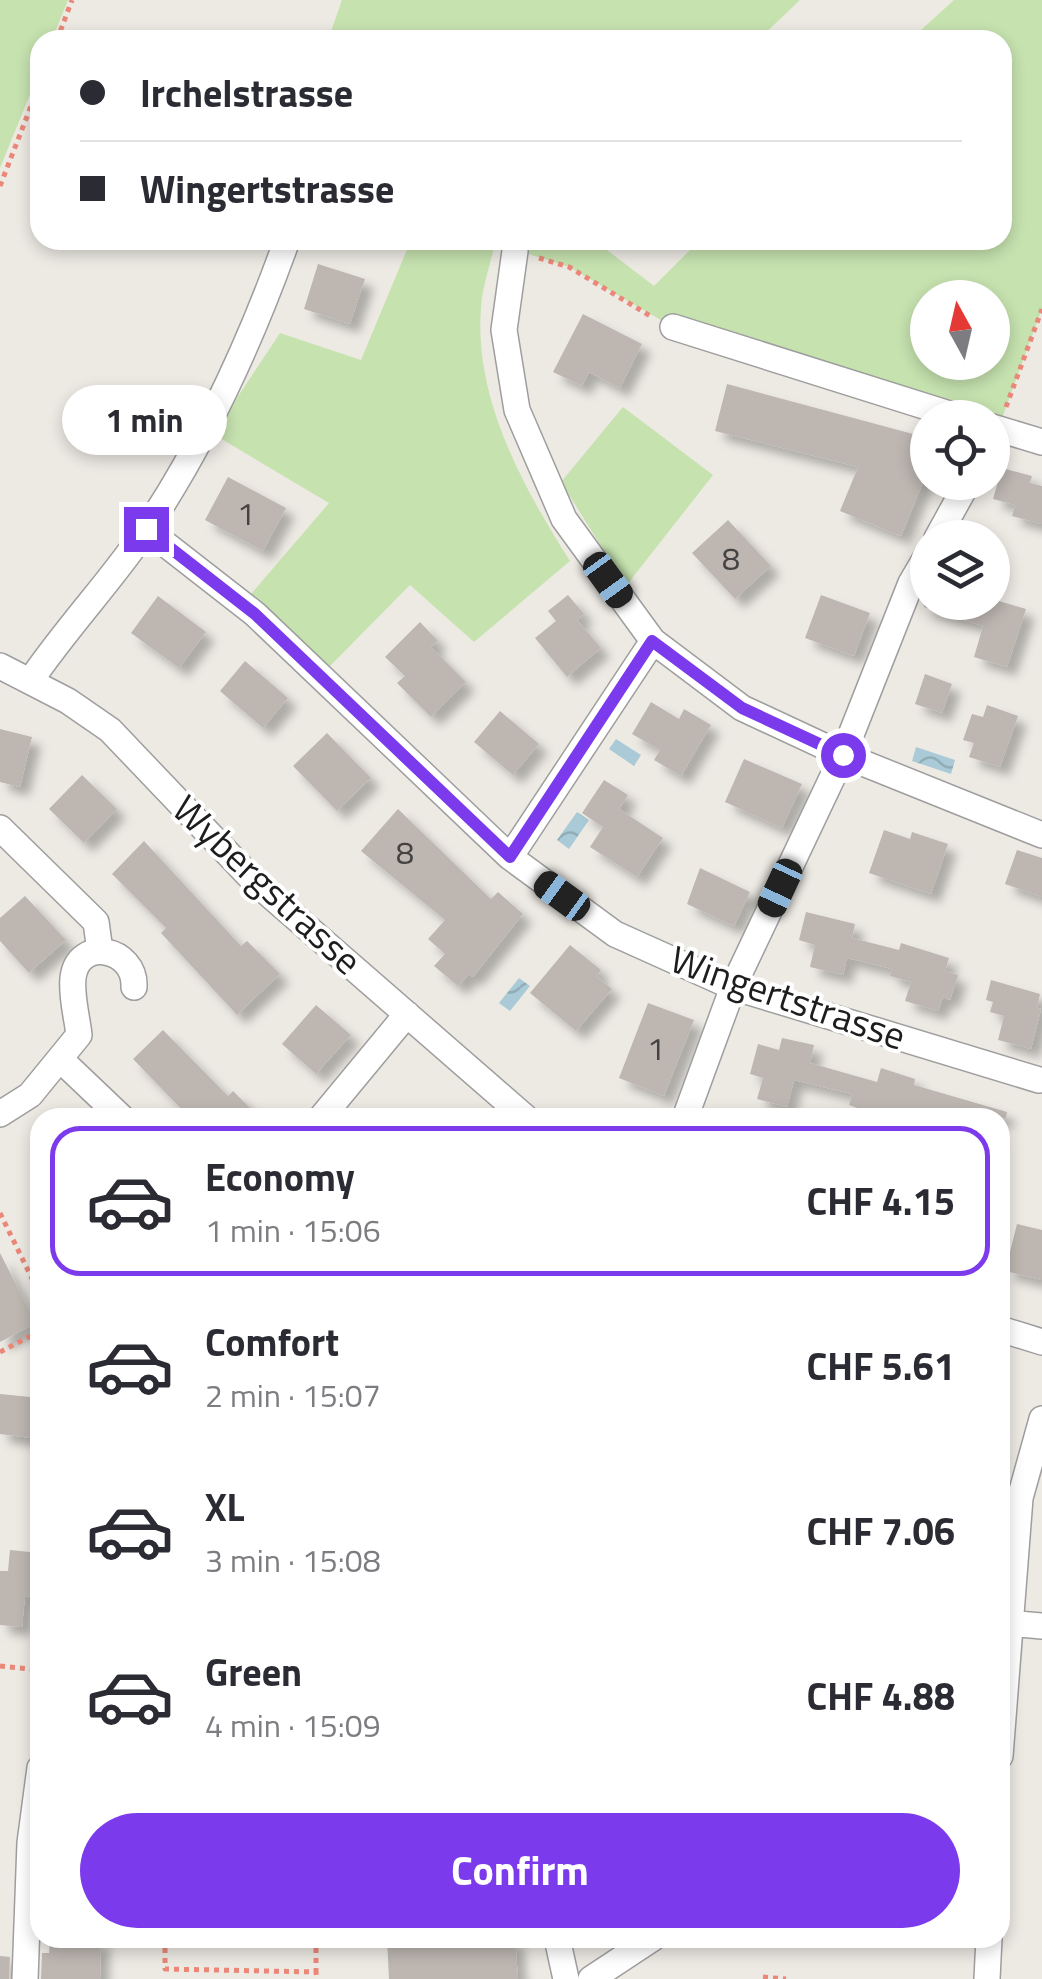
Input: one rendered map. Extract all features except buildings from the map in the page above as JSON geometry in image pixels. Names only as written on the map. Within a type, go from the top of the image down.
[{"type":"street","points":[[31,680],[146,529],[219,406],[259,320],[284,250]]},
{"type":"street","points":[[515,250],[504,330],[517,410],[564,520],[652,641],[742,708],[843,755],[1042,835]]},
{"type":"street","points":[[674,327],[910,402]]},
{"type":"street","points":[[1010,435],[1042,442]]},
{"type":"street","name":"Wingertstrasse","points":[[146,529],[255,614],[510,857],[615,934],[734,987],[1039,1080]]},
{"type":"street","points":[[689,1108],[734,987],[843,755],[910,586]]},
{"type":"street","points":[[510,857],[652,641]]},
{"type":"street","name":"Wybergstrasse","points":[[0,666],[31,680],[110,730],[256,882],[515,1108]]},
{"type":"street","points":[[0,828],[96,922],[100,950]]},
{"type":"street","points":[[100,950],[126,960],[134,987]]},
{"type":"street","points":[[0,1114],[30,1095],[79,1035],[73,988],[76,968],[100,950]]},
{"type":"street","points":[[329,1108],[407,1014]]},
{"type":"street","points":[[60,1059],[111,1108]]},
{"type":"street","points":[[1010,1332],[1042,1342]]},
{"type":"street","points":[[1010,1602],[1020,1498],[1042,1419]]},
{"type":"street","points":[[1010,1623],[1042,1626]]},
{"type":"street","points":[[25,1979],[30,1842]]},
{"type":"street","points":[[559,1948],[566,1979]]},
{"type":"street","points":[[591,1979],[638,1948]]},
{"type":"street","points":[[987,1979],[989,1948]]},
{"type":"path","points":[[61,30],[72,0]]},
{"type":"path","points":[[0,186],[30,109]]},
{"type":"path","points":[[515,250],[569,267],[643,313],[674,327]]},
{"type":"path","points":[[1006,400],[1042,309]]},
{"type":"path","points":[[0,1213],[30,1275]]},
{"type":"path","points":[[0,1352],[30,1336]]},
{"type":"path","points":[[0,1666],[30,1669]]},
{"type":"path","points":[[165,1979],[166,1948]]},
{"type":"path","points":[[165,1969],[317,1975],[316,1948]]},
{"type":"path","points":[[763,1978],[786,1979]]},
{"type":"green space","points":[[0,0],[68,0],[56,30],[30,30],[30,94],[0,168]]},
{"type":"green space","points":[[342,0],[800,0],[768,30],[332,30]]},
{"type":"green space","points":[[954,0],[1042,0],[1042,309],[1009,400],[910,401],[673,327],[569,267],[516,250],[607,250],[654,286],[690,250],[1012,250],[1012,30],[921,30]]},
{"type":"green space","points":[[407,250],[493,250],[481,308],[485,376],[519,472],[570,561],[474,642],[410,585],[329,667],[251,594],[329,503],[213,434],[280,333],[361,360]]},
{"type":"green space","points":[[623,407],[713,475],[626,586],[561,482]]},
{"type":"water","points":[[616,739],[641,755],[634,766],[609,749]]},
{"type":"water","points":[[916,747],[955,760],[951,774],[912,761]]},
{"type":"water","points":[[577,812],[589,820],[569,849],[557,840]]},
{"type":"water","points":[[519,978],[530,986],[510,1011],[499,1003]]},
{"type":"route","points":[[146,529],[255,614],[510,857],[652,641],[742,708],[843,755]]}]
